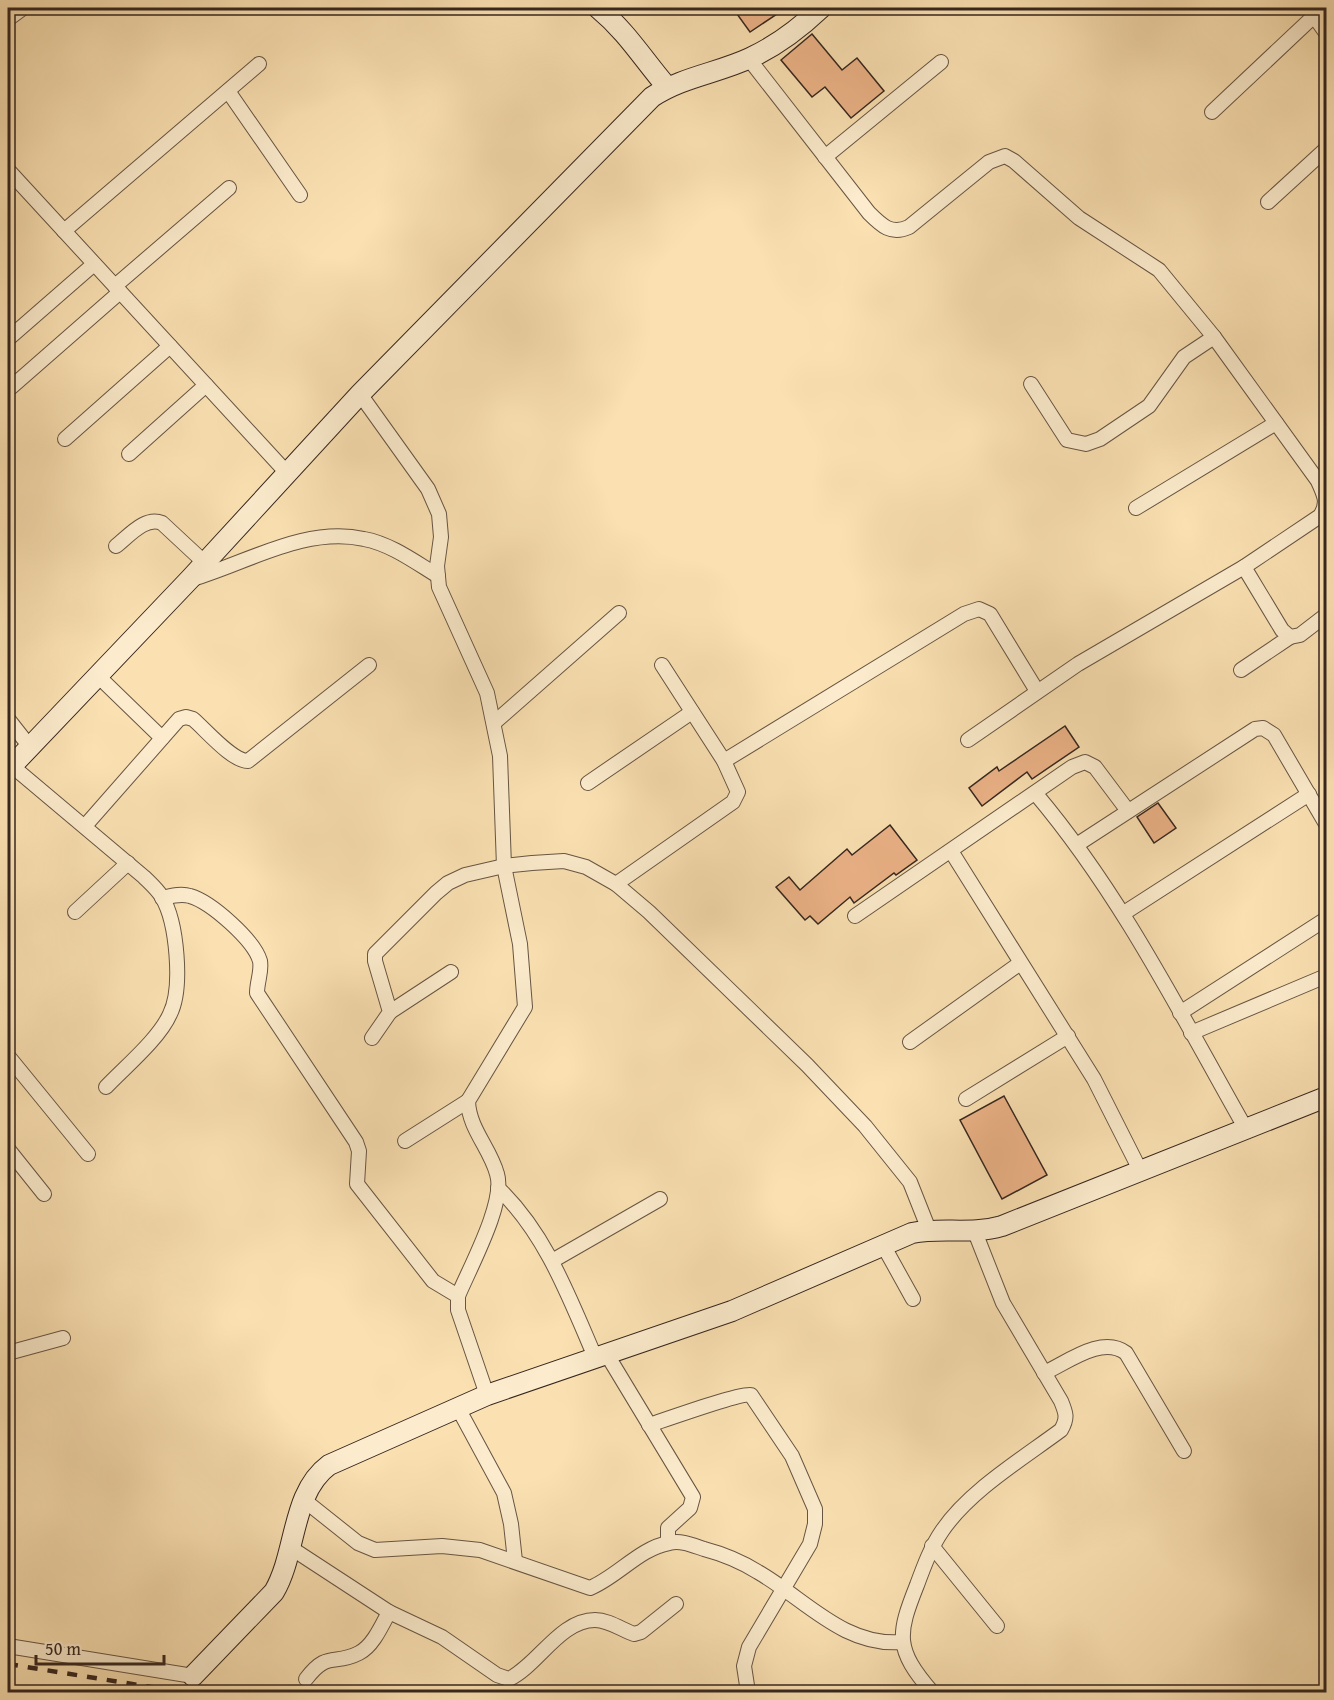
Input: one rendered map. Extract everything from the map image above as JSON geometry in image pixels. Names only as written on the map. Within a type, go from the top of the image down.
[{"type":"street","points":[[8,19],[23,8]]},
{"type":"street","points":[[598,8],[632,40],[642,57],[667,87]]},
{"type":"street","points":[[106,1087],[164,1025],[175,1002],[175,941],[170,914],[162,898],[128,863],[85,826],[10,768],[206,563],[360,394],[592,155],[652,97],[667,87],[749,59],[777,43],[821,8]]},
{"type":"street","points":[[1212,112],[1313,12],[1326,33]]},
{"type":"street","points":[[749,59],[874,219],[890,230],[899,231],[909,227],[990,162],[1005,156],[1014,161],[1085,223],[1159,270],[1214,337],[1318,481],[1326,498],[1326,507],[1320,516],[1244,567],[1078,664],[968,740]]},
{"type":"street","points":[[825,157],[941,62]]},
{"type":"street","points":[[64,231],[259,64]]},
{"type":"street","points":[[228,90],[300,195]]},
{"type":"street","points":[[1268,202],[1326,149]]},
{"type":"street","points":[[9,175],[64,231],[288,474]]},
{"type":"street","points":[[8,390],[229,188]]},
{"type":"street","points":[[8,339],[94,264]]},
{"type":"street","points":[[1031,384],[1067,440],[1086,444],[1100,439],[1149,406],[1184,357],[1214,337]]},
{"type":"street","points":[[65,439],[170,346]]},
{"type":"street","points":[[129,454],[206,385]]},
{"type":"street","points":[[360,394],[428,489],[439,514],[441,537],[438,576],[445,605],[487,693],[495,722],[500,756],[504,866],[520,944],[525,1007],[468,1101],[405,1140]]},
{"type":"street","points":[[1136,508],[1276,423]]},
{"type":"street","points":[[116,546],[146,522],[155,520],[162,523],[206,563]]},
{"type":"street","points":[[190,579],[283,546],[318,537],[364,539],[387,547],[438,576]]},
{"type":"street","points":[[1244,567],[1282,630],[1290,637]]},
{"type":"street","points":[[724,761],[964,614],[979,609],[990,614],[1037,691]]},
{"type":"street","points":[[495,722],[619,613]]},
{"type":"street","points":[[1241,670],[1290,637],[1300,634],[1326,615]]},
{"type":"street","points":[[85,826],[179,719],[186,717],[194,719],[241,761],[248,761],[369,665]]},
{"type":"street","points":[[616,884],[733,802],[738,792],[724,761],[662,665]]},
{"type":"street","points":[[98,676],[162,738]]},
{"type":"street","points":[[588,783],[692,712]]},
{"type":"street","points":[[8,719],[30,747]]},
{"type":"street","points":[[1078,844],[1255,729],[1263,728],[1274,735],[1326,824]]},
{"type":"street","points":[[855,916],[1036,794],[1072,767],[1085,762],[1095,767],[1128,811]]},
{"type":"street","points":[[1036,794],[1078,844],[1124,913],[1247,1131]]},
{"type":"street","points":[[1124,913],[1309,794]]},
{"type":"street","points":[[951,851],[1019,964],[1094,1079],[1140,1170]]},
{"type":"street","points":[[390,1012],[375,961],[380,947],[448,883],[465,875],[504,866],[564,861],[586,867],[616,884],[735,995],[865,1126],[910,1182],[929,1230]]},
{"type":"street","points":[[75,912],[128,863]]},
{"type":"street","points":[[162,898],[188,895],[202,901],[252,947],[261,968],[257,993],[356,1142],[359,1151],[357,1184],[433,1281],[458,1296]]},
{"type":"street","points":[[1180,1013],[1326,919]]},
{"type":"street","points":[[910,1042],[1019,964]]},
{"type":"street","points":[[372,1038],[390,1012],[451,972]]},
{"type":"street","points":[[1191,1033],[1326,976]]},
{"type":"street","points":[[966,1099],[1068,1036]]},
{"type":"street","points":[[8,1056],[88,1154]]},
{"type":"street","points":[[8,1646],[193,1676],[274,1592],[283,1576],[304,1500],[315,1475],[329,1465],[487,1395],[732,1311],[912,1233],[929,1230],[975,1232],[1002,1226],[1140,1170],[1247,1131],[1326,1097]]},
{"type":"street","points":[[468,1101],[476,1133],[498,1176],[495,1205],[458,1296],[458,1311],[487,1395]]},
{"type":"street","points":[[8,1149],[44,1194]]},
{"type":"street","points":[[498,1188],[513,1202],[552,1261],[600,1355],[649,1425],[693,1497],[690,1508],[668,1528],[668,1543]]},
{"type":"street","points":[[552,1261],[660,1199]]},
{"type":"street","points":[[932,1692],[908,1658],[902,1642],[901,1630],[932,1546],[944,1529],[990,1483],[1061,1430],[1066,1422],[1066,1414],[1003,1303],[975,1232]]},
{"type":"street","points":[[883,1245],[913,1299]]},
{"type":"street","points":[[8,1353],[63,1338]]},
{"type":"street","points":[[1044,1373],[1103,1345],[1116,1346],[1126,1353],[1184,1451]]},
{"type":"street","points":[[649,1425],[746,1393],[756,1401],[792,1456],[814,1509],[813,1536],[784,1590],[749,1647],[744,1666],[748,1692]]},
{"type":"street","points":[[458,1408],[504,1493],[511,1524],[515,1561]]},
{"type":"street","points":[[304,1500],[358,1543],[375,1551],[454,1545],[515,1561],[590,1588],[655,1548],[668,1543],[681,1542],[737,1561],[857,1636],[872,1642],[902,1642]]},
{"type":"street","points":[[932,1546],[997,1626]]},
{"type":"street","points":[[291,1548],[389,1612],[442,1637],[497,1675],[508,1679],[520,1674],[563,1634],[579,1623],[604,1621],[625,1631],[641,1632],[676,1604]]},
{"type":"street","points":[[306,1679],[322,1661],[350,1656],[366,1648],[389,1612]]},
{"type":"building","points":[[746,8],[786,8],[750,32],[737,14]]},
{"type":"building","points":[[812,34],[842,70],[857,58],[884,91],[851,118],[825,87],[812,97],[781,60]]},
{"type":"building","points":[[1065,726],[1079,747],[1032,779],[1027,772],[982,806],[969,788],[997,767],[999,771]]},
{"type":"building","points":[[1158,803],[1176,828],[1154,843],[1137,817]]},
{"type":"building","points":[[890,825],[917,860],[896,875],[894,873],[854,903],[850,897],[818,924],[810,916],[805,920],[776,887],[789,877],[800,890],[847,849],[852,855]]},
{"type":"building","points":[[1004,1096],[1047,1175],[1002,1199],[960,1120]]},
{"type":"railway","points":[[8,1664],[182,1692]]}]
